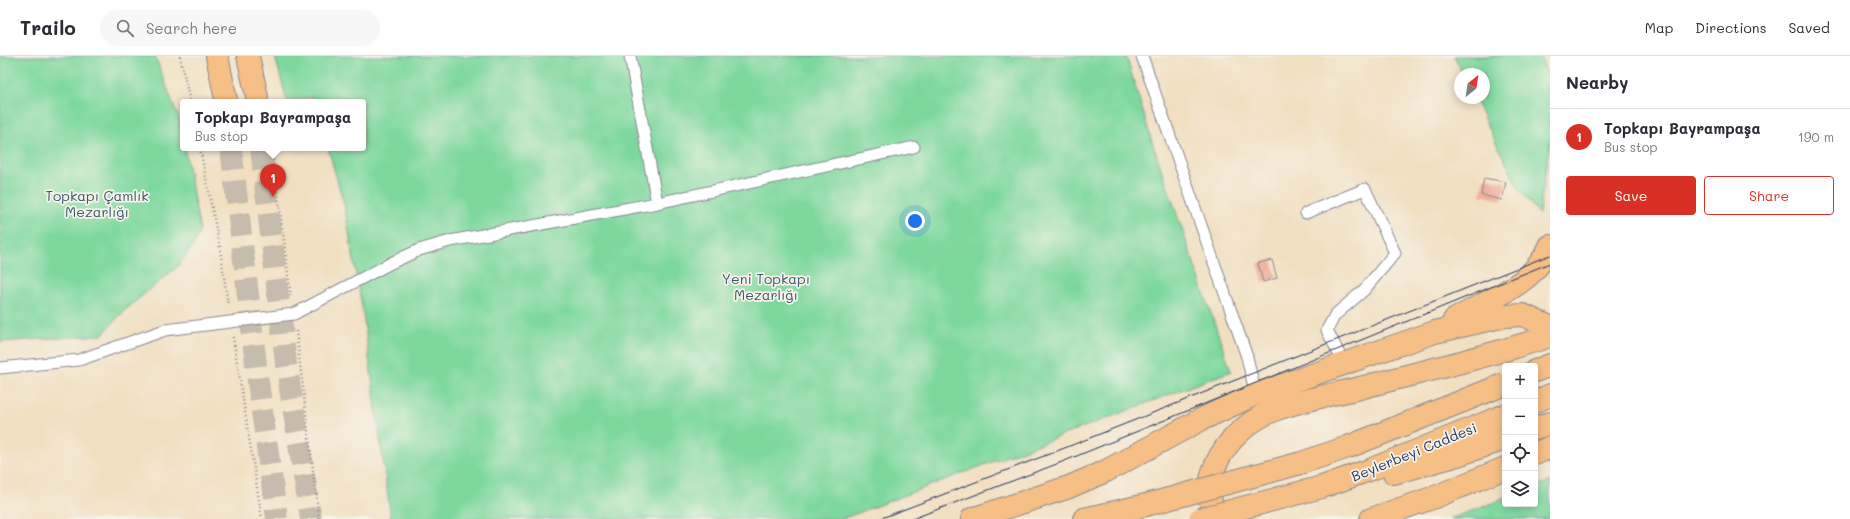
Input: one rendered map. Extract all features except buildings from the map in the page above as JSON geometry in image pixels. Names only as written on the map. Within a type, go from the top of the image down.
[{"type":"main road","points":[[217,56],[226,99]]},
{"type":"main road","points":[[248,56],[257,97]]},
{"type":"main road","points":[[1435,332],[1470,310],[1496,298],[1515,286],[1545,257],[1550,246]]},
{"type":"main road","points":[[972,519],[1069,487],[1106,471],[1202,419],[1264,392],[1435,332],[1505,316],[1523,315],[1550,327]]},
{"type":"main road","points":[[1218,519],[1214,512],[1210,492],[1214,471],[1223,451],[1235,434],[1272,411],[1503,351],[1550,336]]},
{"type":"main road","points":[[1538,370],[1550,365]]},
{"type":"main road","points":[[1084,519],[1230,483],[1334,452],[1502,385]]},
{"type":"main road","points":[[1538,401],[1550,395]]},
{"type":"main road","name":"Beylerbeyi Caddesi","points":[[1322,487],[1372,469],[1502,416]]},
{"type":"main road","points":[[1538,427],[1550,423]]},
{"type":"main road","points":[[1200,519],[1322,487],[1371,479],[1418,467],[1502,440]]},
{"type":"main road","points":[[1371,519],[1435,497],[1502,469]]},
{"type":"lane","points":[[630,56],[657,203]]},
{"type":"lane","points":[[1142,56],[1247,357],[1254,387],[1264,392]]},
{"type":"lane","points":[[0,368],[79,360],[165,330],[294,314],[390,263],[419,250],[450,241],[657,203],[914,147]]},
{"type":"lane","points":[[1306,212],[1366,189],[1395,253],[1364,290],[1335,314],[1327,330],[1344,364]]},
{"type":"lane","points":[[1247,357],[1262,382],[1264,392]]},
{"type":"path","points":[[180,56],[189,99]]},
{"type":"path","points":[[272,151],[319,519]]},
{"type":"green space","name":"Topkapı Çamlık Mezarlığı","points":[[0,56],[155,56],[179,119],[180,151],[185,151],[200,231],[192,247],[177,267],[125,310],[102,335],[0,342]]},
{"type":"green space","name":"Yeni Topkapı Mezarlığı","points":[[275,56],[1126,56],[1153,145],[1231,371],[842,519],[391,519],[363,313],[344,204],[329,151],[366,151],[366,99],[313,99],[313,97],[286,99]]},
{"type":"green space","points":[[1454,56],[1541,56],[1548,77],[1550,142],[1539,214],[1518,187],[1477,104],[1490,104],[1490,68],[1460,68]]},
{"type":"green space","points":[[1550,481],[1550,519],[1450,519],[1502,499],[1502,507],[1538,507],[1538,486]]},
{"type":"tunnel","points":[[231,151],[258,382],[277,519]]},
{"type":"tunnel","points":[[261,151],[286,363],[311,519]]},
{"type":"tram line","points":[[879,519],[1057,451],[1550,255]]},
{"type":"tram line","points":[[912,519],[1062,462],[1550,263]]},
{"type":"place","name":"Topkapı Bayrampaşa","points":[[273,197]]}]
